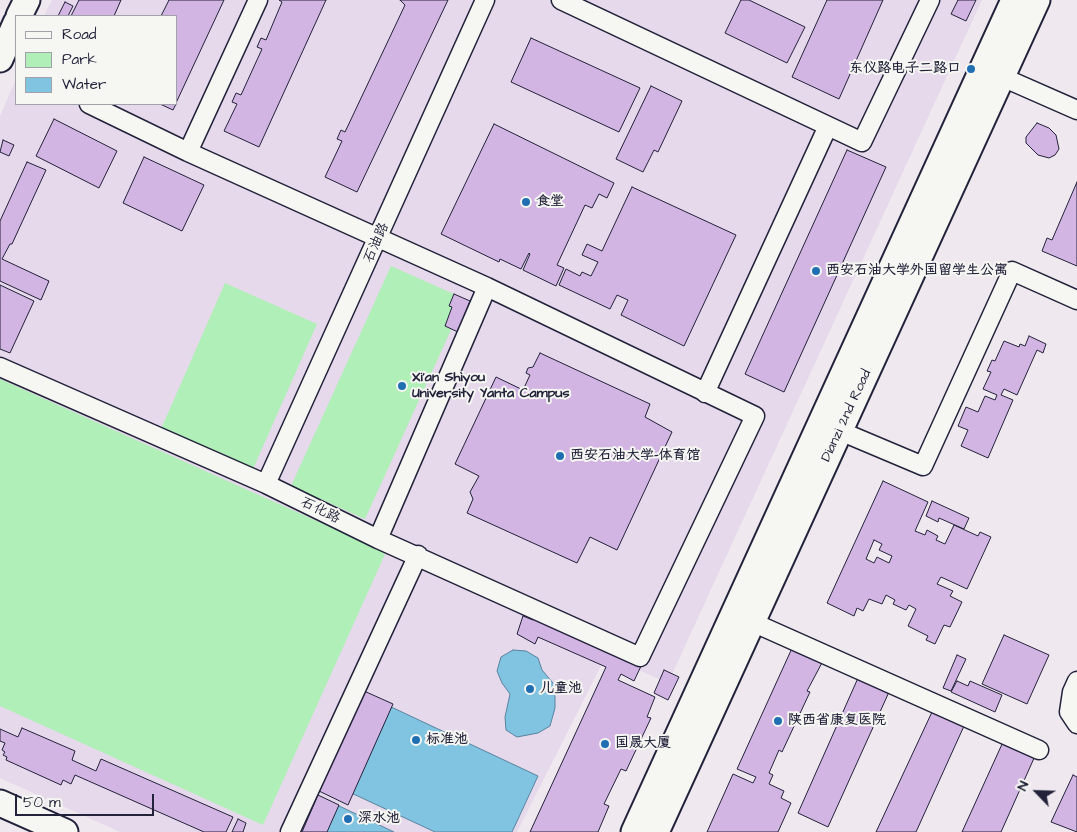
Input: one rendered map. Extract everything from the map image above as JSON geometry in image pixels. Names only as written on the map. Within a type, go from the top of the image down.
[{"type":"main road","points":[[19,15],[26,0]]},
{"type":"main road","name":"Dianzi 2nd Road","points":[[634,832],[1014,0]]},
{"type":"main road","name":"Dianzi 2nd Road","points":[[656,832],[1037,0]]},
{"type":"main road","points":[[0,59],[15,25]]},
{"type":"main road","points":[[0,803],[65,832]]},
{"type":"street","points":[[188,152],[258,0]]},
{"type":"street","name":"石油路","points":[[266,484],[485,0]]},
{"type":"street","points":[[561,0],[862,142],[930,0]]},
{"type":"street","points":[[1002,77],[1077,110]]},
{"type":"street","points":[[91,105],[378,240],[487,288],[705,394],[828,126]]},
{"type":"street","points":[[840,431],[923,466],[1012,271],[1077,300]]},
{"type":"street","points":[[378,539],[487,288]]},
{"type":"street","name":"石化路","points":[[0,367],[266,484],[378,539],[418,555],[640,657],[755,416],[705,394]]},
{"type":"street","points":[[290,832],[418,555]]},
{"type":"street","points":[[752,622],[1039,750]]},
{"type":"street","points":[[1077,682],[1072,692],[1069,712],[1077,724]]},
{"type":"shaded area","name":"Xi'an Shiyou University Yanta Campus","points":[[52,0],[982,0],[668,683],[606,656],[517,832],[120,832],[0,778],[0,116],[15,81],[15,105],[178,105],[178,15],[44,15]]},
{"type":"green space","points":[[391,266],[465,299],[365,519],[291,486]]},
{"type":"green space","points":[[225,283],[317,324],[253,469],[161,429]]},
{"type":"green space","points":[[0,379],[386,552],[263,825],[0,706]]},
{"type":"water","name":"儿童池","points":[[513,650],[526,651],[538,658],[542,670],[553,683],[555,696],[555,708],[550,726],[538,733],[517,737],[506,730],[505,717],[510,694],[502,683],[497,671],[501,657]]},
{"type":"water","name":"标准池","points":[[387,705],[538,776],[512,832],[435,832],[347,791]]},
{"type":"water","name":"深水池","points":[[337,805],[394,832],[324,832]]},
{"type":"building","points":[[79,0],[121,0],[114,15],[72,15]]},
{"type":"building","points":[[169,0],[224,0],[178,99],[178,15],[162,15]]},
{"type":"building","points":[[279,0],[326,0],[259,147],[224,131],[237,104],[232,102],[236,93],[241,95],[262,49],[257,47],[261,38],[266,40],[282,2]]},
{"type":"building","points":[[400,0],[448,0],[357,192],[325,177],[342,141],[337,139],[341,130],[345,132],[405,5]]},
{"type":"building","points":[[741,0],[749,0],[805,27],[787,63],[725,33]]},
{"type":"building","points":[[827,0],[883,0],[839,99],[792,77]]},
{"type":"building","points":[[958,0],[976,0],[966,21],[951,14]]},
{"type":"building","points":[[65,2],[73,6],[68,15],[58,15]]},
{"type":"building","points":[[531,38],[640,88],[619,132],[511,82]]},
{"type":"building","points":[[651,86],[682,101],[658,152],[654,150],[643,172],[616,159]]},
{"type":"building","points":[[162,105],[176,105],[173,110]]},
{"type":"building","points":[[54,119],[117,151],[99,188],[36,156]]},
{"type":"building","points":[[1037,123],[1049,128],[1056,135],[1059,149],[1055,155],[1049,158],[1038,155],[1026,143],[1026,137]]},
{"type":"building","name":"食堂","points":[[494,124],[614,183],[607,198],[599,194],[592,208],[585,205],[557,265],[564,268],[556,286],[523,270],[529,253],[521,269],[500,259],[499,262],[441,234]]},
{"type":"building","points":[[3,140],[14,145],[9,156],[0,152]]},
{"type":"building","name":"西安石油大学外国留学生公寓","points":[[847,150],[886,167],[784,392],[745,374]]},
{"type":"building","points":[[144,157],[204,185],[182,231],[123,203]]},
{"type":"building","points":[[27,162],[46,170],[12,244],[10,244],[2,259],[49,281],[41,300],[0,281],[0,221]]},
{"type":"building","points":[[1077,182],[1077,266],[1042,251],[1047,238],[1052,240]]},
{"type":"building","points":[[632,187],[736,235],[684,346],[621,315],[628,300],[617,295],[610,309],[559,285],[566,269],[580,276],[582,272],[591,276],[598,262],[582,255],[587,244],[602,251]]},
{"type":"building","points":[[0,285],[34,301],[10,353],[0,349]]},
{"type":"building","points":[[454,294],[470,301],[458,332],[445,326],[452,307],[449,306]]},
{"type":"building","points":[[1029,336],[1046,344],[1043,353],[1037,350],[1017,395],[1004,389],[1001,395],[1013,400],[988,458],[961,446],[968,430],[958,426],[966,407],[978,412],[985,396],[995,400],[997,395],[983,389],[991,372],[987,371],[992,360],[995,361],[1004,341],[1019,347],[1020,344],[1025,346]]},
{"type":"building","name":"西安石油大学-体育馆","points":[[540,353],[650,404],[645,417],[672,432],[617,550],[590,537],[577,563],[467,513],[473,499],[470,492],[479,476],[455,464],[496,377],[523,390],[530,375],[526,373],[528,368],[533,367]]},
{"type":"building","points":[[883,481],[928,502],[915,531],[925,535],[927,530],[938,536],[936,540],[945,544],[954,525],[978,536],[980,532],[991,537],[967,589],[941,577],[937,584],[953,591],[950,596],[962,602],[950,627],[944,625],[935,644],[926,640],[928,636],[908,626],[916,609],[909,605],[906,610],[893,604],[895,600],[886,595],[882,604],[869,599],[863,611],[857,608],[854,616],[827,603]],"holes":[[[874,540],[882,544],[879,550],[892,556],[889,563],[877,557],[874,563],[866,559]]]},
{"type":"building","points":[[932,501],[969,518],[964,529],[939,518],[938,522],[926,516]]},
{"type":"building","name":"国晟大厦","points":[[523,616],[533,620],[535,616],[642,664],[634,681],[621,674],[618,680],[655,697],[647,717],[651,718],[626,771],[621,769],[604,804],[609,806],[598,832],[530,832],[606,667],[538,637],[535,644],[517,634]]},
{"type":"building","points":[[1004,635],[1049,655],[1027,704],[982,684]]},
{"type":"building","name":"陕西省康复医院","points":[[793,646],[824,659],[807,691],[810,692],[782,752],[779,750],[769,773],[773,775],[769,784],[784,791],[781,798],[791,803],[778,832],[707,832],[733,774],[753,783],[756,777],[737,769]]},
{"type":"building","points":[[957,655],[966,659],[951,691],[943,688]]},
{"type":"building","points":[[664,670],[679,677],[668,700],[654,693]]},
{"type":"building","points":[[858,678],[889,692],[828,827],[798,813]]},
{"type":"building","points":[[957,681],[968,686],[970,681],[1002,695],[995,712],[951,692]]},
{"type":"building","points":[[364,691],[393,704],[348,805],[319,791]]},
{"type":"building","points":[[932,712],[964,726],[916,832],[876,832]]},
{"type":"building","points":[[22,728],[75,751],[72,760],[96,771],[101,759],[233,817],[226,832],[204,832],[75,775],[71,784],[63,780],[61,785],[6,760],[7,757],[3,755],[5,752],[2,750],[5,743],[0,741],[0,729],[18,737]]},
{"type":"building","points":[[1003,742],[1035,756],[1001,832],[962,832]]},
{"type":"building","points":[[1073,775],[1077,777],[1077,832],[1051,822]]},
{"type":"building","points":[[318,795],[339,805],[327,832],[302,832]]},
{"type":"building","points":[[238,819],[246,823],[243,832],[232,832]]},
{"type":"place","name":"东仪路电子二路口","points":[[971,69]]},
{"type":"place","name":"食堂","points":[[526,202]]},
{"type":"place","name":"西安石油大学外国留学生公寓","points":[[816,271]]},
{"type":"place","name":"Xi'an Shiyou University Yanta Campus","points":[[402,386]]},
{"type":"place","name":"西安石油大学-体育馆","points":[[560,456]]},
{"type":"place","name":"儿童池","points":[[530,689]]},
{"type":"place","name":"陕西省康复医院","points":[[778,721]]},
{"type":"place","name":"标准池","points":[[416,740]]},
{"type":"place","name":"国晟大厦","points":[[605,744]]},
{"type":"place","name":"深水池","points":[[348,819]]}]
